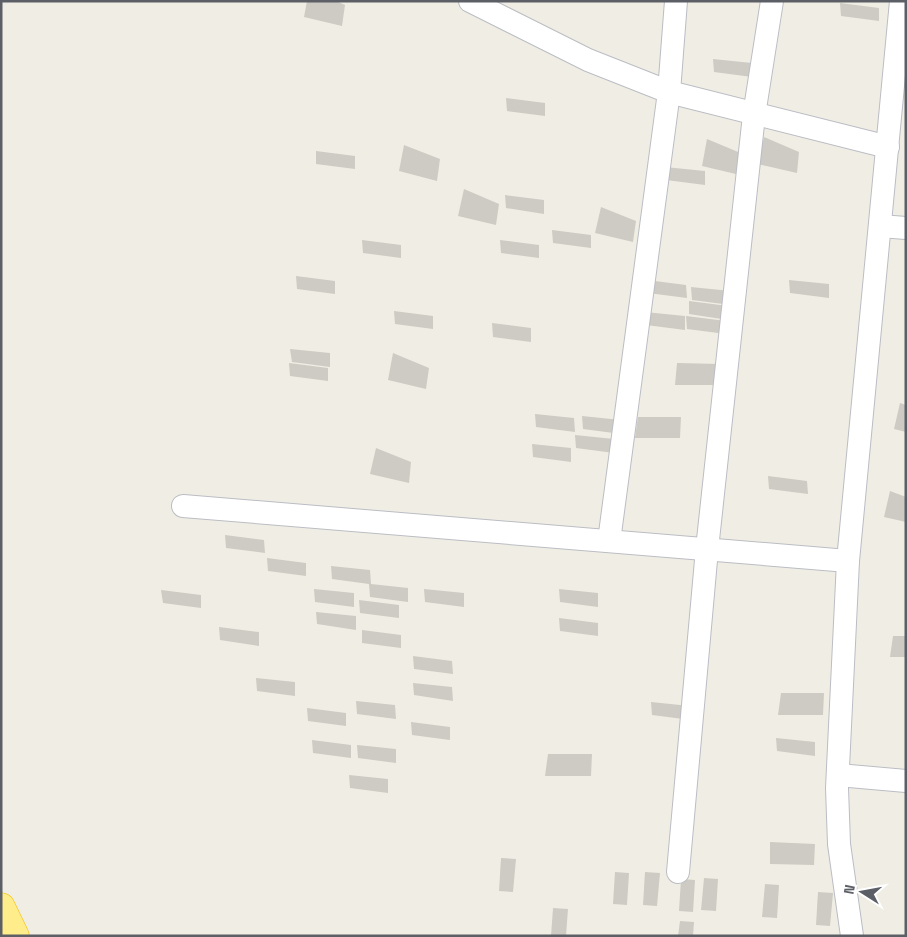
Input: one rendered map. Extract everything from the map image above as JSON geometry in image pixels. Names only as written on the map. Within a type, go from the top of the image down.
[{"type":"highway","points":[[1,908],[15,936]]},
{"type":"street","points":[[470,1],[588,60],[669,92],[888,147]]},
{"type":"street","points":[[609,541],[669,92],[676,1]]},
{"type":"street","points":[[678,872],[707,549],[754,114],[772,1]]},
{"type":"street","points":[[852,936],[839,844],[838,774],[848,561],[901,1]]},
{"type":"street","points":[[880,226],[906,228]]},
{"type":"street","points":[[183,506],[848,561]]},
{"type":"street","points":[[838,774],[906,781]]},
{"type":"building","points":[[307,1],[336,1],[345,5],[342,26],[304,17]]},
{"type":"building","points":[[840,3],[879,8],[879,21],[841,16]]},
{"type":"building","points":[[713,59],[752,63],[752,77],[714,72]]},
{"type":"building","points":[[506,98],[545,103],[545,116],[507,111]]},
{"type":"building","points":[[764,137],[799,152],[797,173],[758,164]]},
{"type":"building","points":[[707,139],[743,154],[740,175],[702,166]]},
{"type":"building","points":[[404,145],[440,159],[437,181],[399,171]]},
{"type":"building","points":[[316,151],[355,156],[355,169],[316,164]]},
{"type":"building","points":[[665,167],[705,171],[705,185],[666,180]]},
{"type":"building","points":[[464,189],[499,204],[496,225],[458,216]]},
{"type":"building","points":[[505,195],[544,200],[544,214],[506,208]]},
{"type":"building","points":[[601,207],[636,221],[633,242],[595,233]]},
{"type":"building","points":[[552,230],[591,235],[591,248],[553,243]]},
{"type":"building","points":[[362,240],[401,245],[401,258],[363,253]]},
{"type":"building","points":[[500,240],[539,245],[539,258],[501,253]]},
{"type":"building","points":[[296,276],[335,281],[335,294],[297,289]]},
{"type":"building","points":[[647,280],[686,285],[687,298],[648,293]]},
{"type":"building","points":[[789,280],[829,284],[829,298],[790,293]]},
{"type":"building","points":[[691,287],[731,291],[731,305],[692,300]]},
{"type":"building","points":[[689,301],[728,306],[728,320],[689,314]]},
{"type":"building","points":[[394,311],[433,316],[433,329],[395,324]]},
{"type":"building","points":[[645,312],[685,316],[685,330],[646,325]]},
{"type":"building","points":[[686,316],[726,321],[726,334],[687,329]]},
{"type":"building","points":[[492,323],[531,328],[531,342],[493,337]]},
{"type":"building","points":[[290,349],[330,353],[330,367],[292,362]]},
{"type":"building","points":[[393,353],[429,368],[426,389],[388,380]]},
{"type":"building","points":[[289,363],[328,368],[328,381],[290,376]]},
{"type":"building","points":[[677,363],[721,364],[720,385],[675,385]]},
{"type":"building","points":[[900,403],[906,405],[906,432],[894,429]]},
{"type":"building","points":[[535,414],[574,418],[575,432],[536,427]]},
{"type":"building","points":[[582,416],[621,420],[621,434],[583,429]]},
{"type":"building","points":[[638,417],[681,417],[680,438],[635,438]]},
{"type":"building","points":[[575,435],[614,439],[614,453],[576,448]]},
{"type":"building","points":[[532,444],[571,448],[571,462],[533,457]]},
{"type":"building","points":[[376,448],[411,462],[409,483],[370,474]]},
{"type":"building","points":[[768,476],[807,481],[808,494],[769,489]]},
{"type":"building","points":[[890,491],[906,497],[906,522],[884,517]]},
{"type":"building","points":[[225,535],[264,540],[265,553],[226,548]]},
{"type":"building","points":[[267,558],[306,563],[306,576],[268,571]]},
{"type":"building","points":[[331,566],[370,570],[371,584],[408,588],[408,602],[370,597],[369,584],[332,579]]},
{"type":"building","points":[[314,589],[354,593],[354,607],[315,602]]},
{"type":"building","points":[[424,589],[464,593],[464,607],[425,602]]},
{"type":"building","points":[[559,589],[598,593],[598,607],[560,602]]},
{"type":"building","points":[[161,590],[201,595],[201,608],[163,603]]},
{"type":"building","points":[[359,600],[399,605],[399,618],[360,613]]},
{"type":"building","points":[[316,612],[356,616],[356,630],[317,624]]},
{"type":"building","points":[[559,618],[598,623],[598,636],[560,631]]},
{"type":"building","points":[[219,627],[259,632],[259,646],[220,640]]},
{"type":"building","points":[[362,630],[401,635],[401,648],[362,643]]},
{"type":"building","points":[[893,636],[906,636],[906,657],[890,657]]},
{"type":"building","points":[[413,656],[452,661],[453,674],[414,669]]},
{"type":"building","points":[[256,678],[295,682],[295,696],[257,691]]},
{"type":"building","points":[[413,683],[452,687],[453,701],[414,695]]},
{"type":"building","points":[[781,693],[824,693],[823,715],[778,715]]},
{"type":"building","points":[[356,701],[395,705],[396,719],[357,714]]},
{"type":"building","points":[[651,702],[690,706],[691,720],[652,715]]},
{"type":"building","points":[[307,708],[346,713],[346,726],[308,721]]},
{"type":"building","points":[[411,722],[450,727],[450,740],[412,735]]},
{"type":"building","points":[[776,738],[815,742],[815,756],[777,751]]},
{"type":"building","points":[[312,740],[351,745],[351,758],[313,753]]},
{"type":"building","points":[[357,745],[396,749],[396,763],[358,758]]},
{"type":"building","points":[[548,754],[592,754],[591,776],[545,776]]},
{"type":"building","points":[[349,775],[388,779],[388,793],[350,788]]},
{"type":"building","points":[[770,842],[815,844],[814,865],[770,864]]},
{"type":"building","points":[[501,858],[516,859],[513,892],[499,891]]},
{"type":"building","points":[[615,872],[629,873],[627,905],[613,904]]},
{"type":"building","points":[[645,872],[660,873],[657,906],[643,905]]},
{"type":"building","points":[[704,878],[718,879],[716,911],[701,910]]},
{"type":"building","points":[[681,879],[695,880],[693,912],[679,911]]},
{"type":"building","points":[[765,884],[779,885],[777,918],[762,917]]},
{"type":"building","points":[[818,892],[833,893],[830,926],[816,925]]},
{"type":"building","points":[[553,908],[568,909],[566,936],[551,936]]},
{"type":"building","points":[[680,921],[694,922],[693,936],[678,936]]}]
